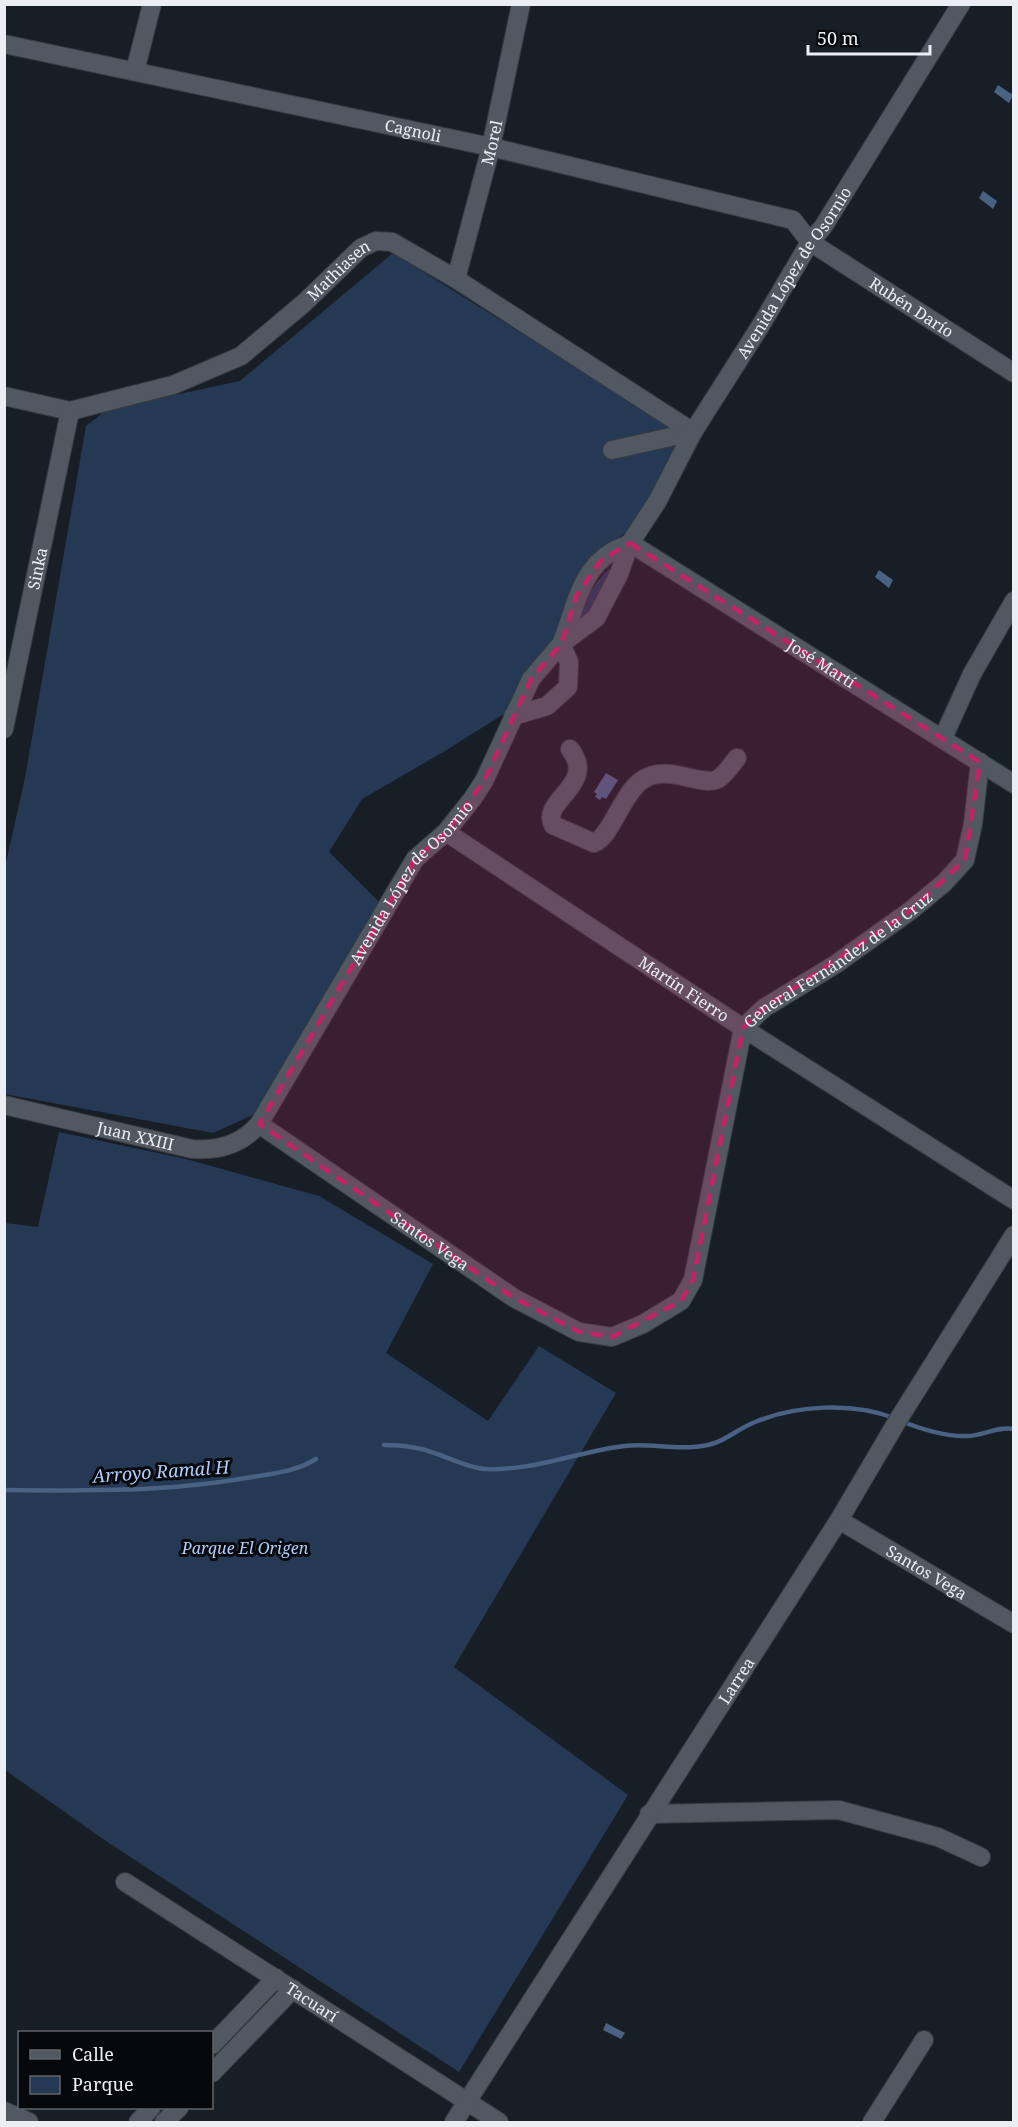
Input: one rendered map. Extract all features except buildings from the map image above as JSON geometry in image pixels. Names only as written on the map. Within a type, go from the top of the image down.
[{"type":"street","points":[[135,71],[152,4]]},
{"type":"street","name":"Morel","points":[[456,279],[491,147],[520,4]]},
{"type":"street","name":"Avenida López de Osornio","points":[[259,1124],[415,859],[446,832],[484,781],[531,679],[561,644],[596,618],[620,574],[630,543],[657,502],[693,432],[961,4]]},
{"type":"street","name":"Cagnoli","points":[[4,44],[491,147],[794,220],[810,242]]},
{"type":"street","name":"Mathiasen","points":[[70,411],[173,385],[241,356],[304,303],[361,248],[376,241],[392,242],[456,279],[693,432]]},
{"type":"street","name":"Rubén Darío","points":[[810,242],[1014,373]]},
{"type":"street","points":[[4,396],[70,411]]},
{"type":"street","name":"Sinka","points":[[4,729],[70,411]]},
{"type":"street","points":[[612,450],[693,432]]},
{"type":"street","name":"Avenida López de Osornio","points":[[561,644],[576,596],[584,583],[602,560],[630,543]]},
{"type":"street","name":"José Martí","points":[[630,543],[1014,784]]},
{"type":"street","points":[[943,738],[972,674],[1014,601]]},
{"type":"street","points":[[513,716],[547,706],[568,687],[569,662],[561,644]]},
{"type":"street","points":[[570,749],[577,761],[578,774],[552,812],[551,821],[553,825],[594,843],[602,838],[624,798],[640,781],[653,774],[683,774],[706,781],[718,779],[737,758]]},
{"type":"street","name":"General Fernández de la Cruz","points":[[612,1337],[643,1324],[681,1301],[693,1280],[743,1028],[764,1008],[836,964],[945,883],[965,860],[974,824],[980,762]]},
{"type":"street","name":"Martín Fierro","points":[[446,832],[743,1028],[1014,1200]]},
{"type":"street","name":"Juan XXIII","points":[[4,1106],[175,1146],[204,1150],[217,1149],[241,1140],[249,1136],[259,1124]]},
{"type":"street","name":"Santos Vega","points":[[259,1124],[514,1298],[579,1332],[612,1337]]},
{"type":"street","name":"Larrea","points":[[454,2122],[839,1520],[898,1420],[1014,1235]]},
{"type":"street","name":"Santos Vega","points":[[839,1520],[1014,1624]]},
{"type":"street","points":[[649,1814],[839,1810],[938,1837],[981,1857]]},
{"type":"street","name":"Tacuarí","points":[[125,1882],[500,2122]]},
{"type":"street","points":[[213,2044],[276,1978]]},
{"type":"street","points":[[213,2072],[293,1989]]},
{"type":"street","points":[[872,2122],[924,2040]]},
{"type":"street","points":[[138,2122],[150,2109]]},
{"type":"street","points":[[164,2122],[177,2109]]},
{"type":"street","points":[[4,2110],[29,2122]]},
{"type":"highlighted area","points":[[630,543],[980,762],[965,860],[910,911],[764,1008],[743,1028],[693,1280],[681,1301],[612,1337],[579,1332],[514,1298],[259,1124],[415,859],[446,832],[484,781],[531,679],[561,644],[576,596],[601,560]]},
{"type":"green space","points":[[393,253],[675,429],[678,435],[664,479],[626,532],[597,555],[554,642],[507,712],[362,799],[329,852],[380,903],[253,1115],[213,1133],[5,1094],[5,867],[25,778],[86,426],[108,409],[240,381]]},
{"type":"green space","points":[[619,561],[604,596],[573,632],[580,611],[595,584]]},
{"type":"green space","name":"Parque El Origen","points":[[59,1132],[186,1159],[319,1196],[433,1264],[386,1353],[488,1421],[539,1346],[616,1393],[454,1667],[628,1795],[459,2072],[106,1841],[5,1770],[5,1223],[38,1227]]},
{"type":"shaded area","points":[[998,85],[1013,95],[1009,103],[994,92]]},
{"type":"shaded area","points":[[983,191],[997,201],[993,209],[979,198]]},
{"type":"shaded area","points":[[879,570],[893,580],[889,588],[875,577]]},
{"type":"shaded area","points":[[606,773],[618,780],[606,799],[602,797],[600,800],[595,797],[597,794],[594,792]]},
{"type":"shaded area","points":[[606,2023],[625,2033],[621,2039],[603,2030]]},
{"type":"waterway","name":"Arroyo Ramal H","points":[[384,1445],[424,1450],[479,1468],[503,1469],[624,1446],[703,1446],[719,1441],[771,1416],[806,1409],[860,1409],[894,1418]]},
{"type":"waterway","name":"Arroyo Ramal H","points":[[901,1421],[933,1432],[959,1436],[1014,1429]]},
{"type":"waterway","name":"Arroyo Ramal H","points":[[4,1490],[95,1490],[186,1486],[282,1472],[316,1459]]}]
